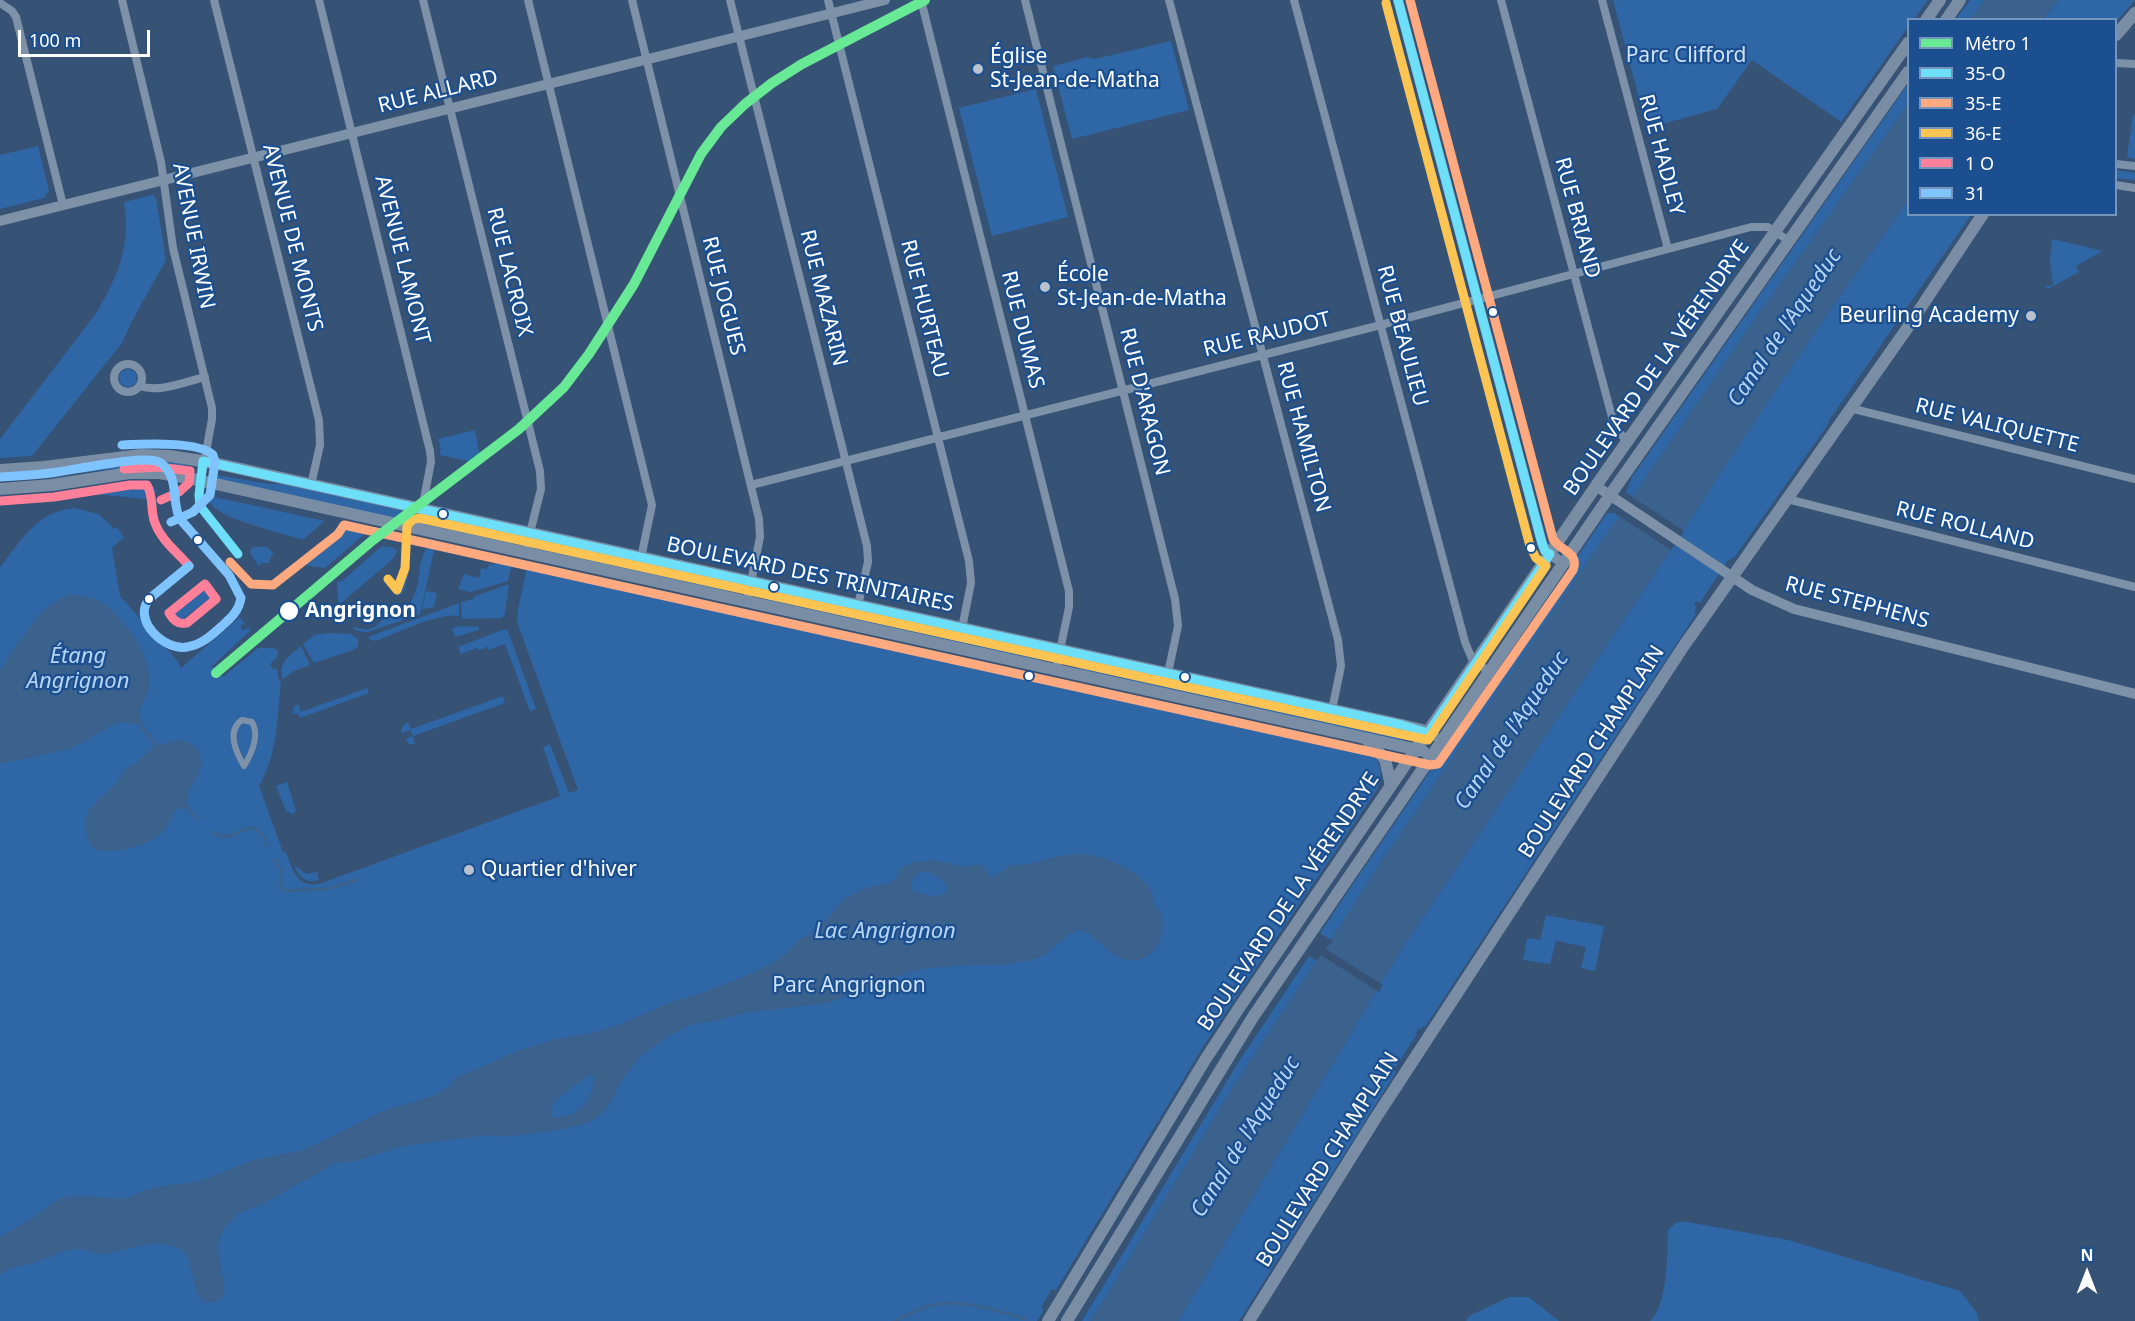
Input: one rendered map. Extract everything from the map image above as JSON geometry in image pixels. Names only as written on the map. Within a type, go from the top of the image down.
[{"type":"main road","points":[[1927,18],[1940,0]]},
{"type":"main road","points":[[1947,18],[1960,0]]},
{"type":"main road","points":[[2117,33],[2135,13]]},
{"type":"main road","name":"BOULEVARD DE LA VÉRENDRYE","points":[[1048,1321],[1205,1060],[1596,486],[1907,44]]},
{"type":"main road","name":"BOULEVARD DE LA VÉRENDRYE","points":[[1067,1321],[1235,1044],[1609,495],[1907,73]]},
{"type":"main road","name":"BOULEVARD CHAMPLAIN","points":[[1250,1321],[1375,1119],[1671,665],[1906,330],[1982,216]]},
{"type":"main road","name":"BOULEVARD DES TRINITAIRES","points":[[0,470],[44,467],[141,454],[203,461],[1412,727],[1442,741]]},
{"type":"main road","name":"BOULEVARD DES TRINITAIRES","points":[[0,489],[52,485],[129,473],[159,473],[201,480],[418,530],[1433,753]]},
{"type":"main road","points":[[1363,738],[1379,750],[1385,759],[1391,786]]},
{"type":"street","name":"AVENUE IRWIN","points":[[122,0],[157,143],[173,248],[212,413],[201,480]]},
{"type":"street","name":"AVENUE DE MONTS","points":[[214,0],[319,420],[320,445],[311,485]]},
{"type":"street","name":"AVENUE LAMONT","points":[[319,0],[430,451],[431,462],[418,530]]},
{"type":"street","name":"RUE LACROIX","points":[[423,0],[540,471],[541,489],[525,553]]},
{"type":"street","points":[[528,0],[652,505],[641,558]]},
{"type":"street","name":"RUE JOGUES","points":[[632,0],[761,528],[747,602]]},
{"type":"street","name":"RUE MAZARIN","points":[[730,0],[868,554],[858,605]]},
{"type":"street","name":"RUE HURTEAU","points":[[828,0],[971,568],[971,591],[962,628]]},
{"type":"street","name":"RUE ALLARD","points":[[0,221],[885,0]]},
{"type":"street","name":"RUE DUMAS","points":[[921,0],[1069,591],[1070,607],[1056,670]]},
{"type":"street","name":"RUE D'ARAGON","points":[[1025,0],[1177,609],[1178,626],[1168,673]]},
{"type":"street","name":"RUE HAMILTON","points":[[1169,0],[1338,640],[1341,666],[1332,710]]},
{"type":"street","name":"RUE BEAULIEU","points":[[1294,0],[1465,642],[1470,656],[1476,663]]},
{"type":"street","points":[[1398,0],[1542,543],[1545,551],[1563,563]]},
{"type":"street","name":"RUE BRIAND","points":[[1501,0],[1611,417],[1616,429],[1628,441]]},
{"type":"street","name":"RUE HADLEY","points":[[1602,0],[1668,249]]},
{"type":"street","points":[[0,3],[12,11],[16,17],[63,205]]},
{"type":"street","points":[[2117,63],[2135,64]]},
{"type":"street","points":[[2117,164],[2135,166]]},
{"type":"street","points":[[2117,184],[2135,188]]},
{"type":"street","name":"RUE RAUDOT","points":[[751,485],[1380,325],[1756,226],[1768,226],[1789,241]]},
{"type":"street","points":[[140,386],[166,387],[205,377]]},
{"type":"street","name":"RUE VALIQUETTE","points":[[1850,408],[2135,479]]},
{"type":"street","name":"RUE STEPHENS","points":[[1596,486],[1732,576],[1766,597],[1794,609],[2135,694]]},
{"type":"street","name":"RUE ROLLAND","points":[[1786,499],[2135,587]]},
{"type":"street","points":[[1476,663],[1489,672]]},
{"type":"street","points":[[247,720],[252,722],[256,732],[252,751],[244,765],[233,734],[237,724],[247,720]]},
{"type":"green space","name":"Parc Clifford","points":[[1613,0],[1928,0],[1915,18],[1907,18],[1907,28],[1841,122],[1752,60],[1717,109],[1647,128]]},
{"type":"green space","points":[[1970,0],[1985,0],[1971,18],[1956,18]]},
{"type":"green space","points":[[2059,0],[2135,0],[2117,21],[2117,18],[2044,18]]},
{"type":"green space","points":[[1171,41],[1189,110],[1072,139],[1053,66],[1088,57],[1095,59]]},
{"type":"green space","points":[[1907,85],[1907,105],[1739,342],[1633,497],[1626,492],[1632,477]]},
{"type":"green space","points":[[1036,89],[1068,217],[992,236],[959,108]]},
{"type":"green space","points":[[2133,115],[2135,115],[2135,159],[2127,157]]},
{"type":"green space","points":[[38,146],[49,191],[44,198],[0,209],[0,155]]},
{"type":"green space","points":[[2117,170],[2135,173],[2135,180],[2117,178]]},
{"type":"green space","points":[[153,195],[156,198],[166,260],[122,343],[32,456],[0,458],[0,439],[97,312],[117,273],[126,233],[124,202]]},
{"type":"green space","points":[[1907,201],[1907,216],[1970,216],[1734,558],[1728,560],[1700,603],[1697,601],[1694,605],[1697,608],[1694,612],[1696,614],[1425,1027],[1418,1029],[1394,1070],[1396,1072],[1239,1321],[1178,1321],[1404,945],[1671,550],[1819,326]]},
{"type":"green space","points":[[2052,239],[2103,251],[2076,266],[2079,272],[2048,289],[2045,287],[2053,285],[2050,260]]},
{"type":"green space","points":[[128,369],[134,372],[137,378],[134,384],[128,387],[122,384],[119,378],[122,372]]},
{"type":"green space","points":[[475,430],[481,461],[478,463],[440,455],[438,439]]},
{"type":"green space","points":[[152,460],[185,464],[183,472],[136,467],[0,481],[0,475]]},
{"type":"green space","points":[[217,475],[268,484],[284,484],[401,510],[399,521],[217,479]]},
{"type":"green space","points":[[151,484],[157,492],[150,491],[150,497],[145,499],[75,492]]},
{"type":"green space","points":[[210,496],[325,521],[301,539],[226,515],[210,503]]},
{"type":"green space","name":"Parc Angrignon","points":[[74,508],[99,514],[114,529],[117,527],[124,537],[112,548],[120,596],[176,659],[181,668],[240,617],[246,625],[242,624],[241,629],[251,627],[250,631],[210,668],[214,667],[223,677],[258,648],[274,648],[278,651],[278,656],[270,664],[273,669],[277,669],[281,682],[276,735],[270,761],[259,786],[283,852],[286,852],[296,876],[305,883],[319,884],[560,796],[543,747],[550,744],[569,793],[578,790],[517,622],[527,567],[532,565],[721,607],[721,610],[726,611],[727,608],[1059,681],[1059,684],[1063,685],[1064,682],[1362,748],[1373,755],[1379,764],[1380,782],[1206,1042],[1056,1290],[1052,1289],[1042,1306],[1043,1311],[1037,1321],[0,1321],[0,567],[40,521],[50,515]]},
{"type":"green space","points":[[1607,513],[1614,513],[1620,517],[1380,863],[1331,940],[1320,933],[1357,878]]},
{"type":"green space","points":[[436,521],[472,529],[512,533],[509,545],[435,529]]},
{"type":"green space","points":[[346,527],[359,529],[366,533],[325,568],[308,566],[305,563],[309,559]]},
{"type":"green space","points":[[430,545],[435,546],[420,614],[368,632],[357,631],[351,627],[370,629],[387,615],[408,605],[416,591],[422,558]]},
{"type":"green space","points":[[544,545],[588,555],[609,556],[731,582],[729,593],[542,552]]},
{"type":"green space","points":[[382,546],[394,548],[397,551],[394,558],[340,603],[337,582],[342,581]]},
{"type":"green space","points":[[252,547],[267,547],[274,554],[269,563],[261,563],[259,566],[250,553]]},
{"type":"green space","points":[[496,559],[512,563],[508,581],[471,592],[458,589],[464,574],[479,578],[481,568],[487,569],[489,564],[494,565]]},
{"type":"green space","points":[[407,570],[409,571],[405,589],[401,595],[397,596],[398,585],[390,584]]},
{"type":"green space","points":[[509,584],[505,614],[502,618],[462,619],[461,602]]},
{"type":"green space","points":[[202,590],[209,590],[214,595],[184,618],[187,621],[184,625],[176,625],[171,618],[172,609]]},
{"type":"green space","points":[[769,590],[1040,650],[1038,662],[766,602]]},
{"type":"green space","points":[[426,591],[437,593],[434,607],[422,609]]},
{"type":"green space","points":[[459,603],[459,616],[430,620],[376,641],[368,637]]},
{"type":"green space","points":[[479,627],[479,630],[455,637],[452,628]]},
{"type":"green space","points":[[505,629],[508,631],[536,709],[530,711],[505,644],[488,650],[486,645],[485,648],[479,650],[477,648],[461,654],[458,647]]},
{"type":"green space","points":[[351,634],[358,639],[358,646],[353,650],[314,663],[303,644],[314,635]]},
{"type":"green space","points":[[301,646],[310,665],[294,671],[283,679],[283,664]]},
{"type":"green space","points":[[1078,658],[1405,730],[1402,742],[1076,670]]},
{"type":"green space","points":[[367,688],[369,693],[300,718],[298,713],[292,715],[294,707],[298,704],[301,712]]},
{"type":"green space","points":[[503,696],[505,703],[413,736],[410,730],[402,733],[402,727],[408,722],[411,729]]},
{"type":"green space","points":[[413,736],[415,744],[409,744],[405,739]]},
{"type":"green space","points":[[287,782],[296,811],[293,814],[286,811],[276,786]]},
{"type":"green space","points":[[294,865],[306,874],[317,872],[319,880],[307,880],[298,873]]},
{"type":"green space","points":[[1546,915],[1604,926],[1595,971],[1581,968],[1586,947],[1556,941],[1550,964],[1523,960],[1527,938],[1540,940]]},
{"type":"green space","points":[[1309,956],[1317,961],[1235,1084],[1091,1321],[1082,1321],[1236,1066]]},
{"type":"green space","points":[[1677,1222],[1788,1240],[1960,1291],[1977,1313],[1979,1321],[1650,1321],[1656,1313],[1663,1291],[1667,1265],[1668,1230]]},
{"type":"green space","points":[[1509,1297],[1529,1297],[1559,1321],[1466,1321],[1469,1316]]},
{"type":"water","points":[[1985,0],[2059,0],[2043,18],[1971,18]]},
{"type":"water","name":"Canal de l'Aqueduc","points":[[1907,105],[1907,201],[1819,326],[1671,550],[1404,945],[1178,1321],[1091,1321],[1235,1084],[1325,948],[1333,942],[1331,940],[1380,863],[1739,342]]},
{"type":"water","name":"Étang Angrignon","points":[[70,595],[98,600],[116,614],[133,634],[145,657],[150,679],[149,689],[139,714],[142,723],[159,745],[182,740],[195,747],[202,762],[188,797],[192,813],[178,808],[159,835],[143,844],[124,850],[105,851],[91,846],[86,834],[86,817],[89,809],[117,782],[124,770],[135,764],[154,746],[138,724],[123,722],[115,724],[70,749],[0,764],[0,670],[42,612],[61,598]]},
{"type":"water","name":"Lac Angrignon","points":[[1082,854],[1100,857],[1118,864],[1143,880],[1150,889],[1156,909],[1159,909],[1162,918],[1161,936],[1152,952],[1137,960],[1120,958],[1092,936],[1080,930],[1070,934],[1043,956],[1031,960],[1003,965],[920,969],[874,984],[828,1003],[744,1013],[690,1025],[670,1035],[640,1057],[621,1082],[605,1110],[594,1120],[585,1124],[560,1130],[502,1137],[487,1135],[405,1146],[355,1161],[333,1164],[267,1202],[238,1214],[224,1229],[217,1246],[224,1294],[211,1303],[204,1302],[199,1296],[186,1254],[170,1245],[144,1245],[102,1254],[82,1249],[70,1250],[0,1274],[0,1237],[65,1197],[124,1199],[145,1190],[208,1178],[253,1160],[298,1151],[385,1110],[433,1096],[452,1084],[455,1078],[520,1050],[552,1040],[592,1033],[623,1023],[676,1000],[746,976],[771,964],[789,951],[799,939],[809,935],[827,919],[843,900],[872,886],[887,884],[895,880],[901,868],[915,862],[935,860],[966,867],[980,864],[987,869],[992,878],[1011,865],[1029,864],[1059,856]],"holes":[[[922,871],[933,874],[943,882],[947,888],[944,894],[932,896],[913,891],[913,879]],[[588,1076],[593,1076],[594,1081],[589,1097],[582,1107],[572,1114],[551,1118],[551,1106],[556,1100]]]},
{"type":"pier","points":[[1632,497],[1684,531],[1671,550],[1619,516]]},
{"type":"pier","points":[[1322,947],[1383,985],[1379,992],[1318,953]]},
{"type":"waterway","points":[[191,811],[197,819]]},
{"type":"waterway","points":[[212,832],[221,836],[229,836],[255,828],[268,845]]},
{"type":"waterway","points":[[274,859],[281,870],[281,888],[287,891],[327,889],[357,880]]},
{"type":"waterway","points":[[895,1321],[920,1309],[946,1303],[973,1305],[1026,1319]]},
{"type":"metro line","name":"1","points":[[216,673],[373,540],[519,429],[564,387],[589,354],[634,284],[701,154],[721,127],[745,104],[802,64],[925,0]]},
{"type":"transit line","name":"35-O","points":[[238,554],[200,506],[203,461],[1402,725],[1428,733],[1550,554],[1545,551],[1542,543],[1398,0]]},
{"type":"transit line","name":"35-E","points":[[230,562],[251,584],[273,585],[338,534],[344,525],[1430,765],[1438,764],[1573,570],[1574,559],[1553,539],[1410,0]]},
{"type":"transit line","name":"36-E","points":[[388,579],[397,590],[405,568],[407,526],[412,520],[419,518],[1428,740],[1546,566],[1536,558],[1530,546],[1386,3]]},
{"type":"transit line","name":"31","points":[[122,445],[184,445],[196,447],[213,455],[215,462],[210,495],[193,512],[171,522]]},
{"type":"transit line","name":"31","points":[[0,477],[51,473],[126,461],[153,460],[161,463],[171,476],[180,519],[229,575],[241,598],[235,613],[211,635],[192,646],[178,647],[153,633],[145,616],[145,608],[149,599],[189,566]]},
{"type":"transit line","points":[[124,469],[159,467],[190,471],[189,483],[179,492],[161,500]]},
{"type":"transit line","points":[[1,501],[54,497],[130,485],[147,485],[158,529],[165,541],[189,566]]},
{"type":"transit line","points":[[205,584],[216,599],[187,623],[174,620],[169,613],[205,584]]},
{"type":"place","name":"Église St-Jean-de-Matha","points":[[978,69]]},
{"type":"place","name":"École St-Jean-de-Matha","points":[[1045,287]]},
{"type":"place","name":"Beurling Academy","points":[[2031,316]]},
{"type":"place","name":"Angrignon","points":[[289,611]]},
{"type":"place","name":"Quartier d'hiver","points":[[469,870]]}]
